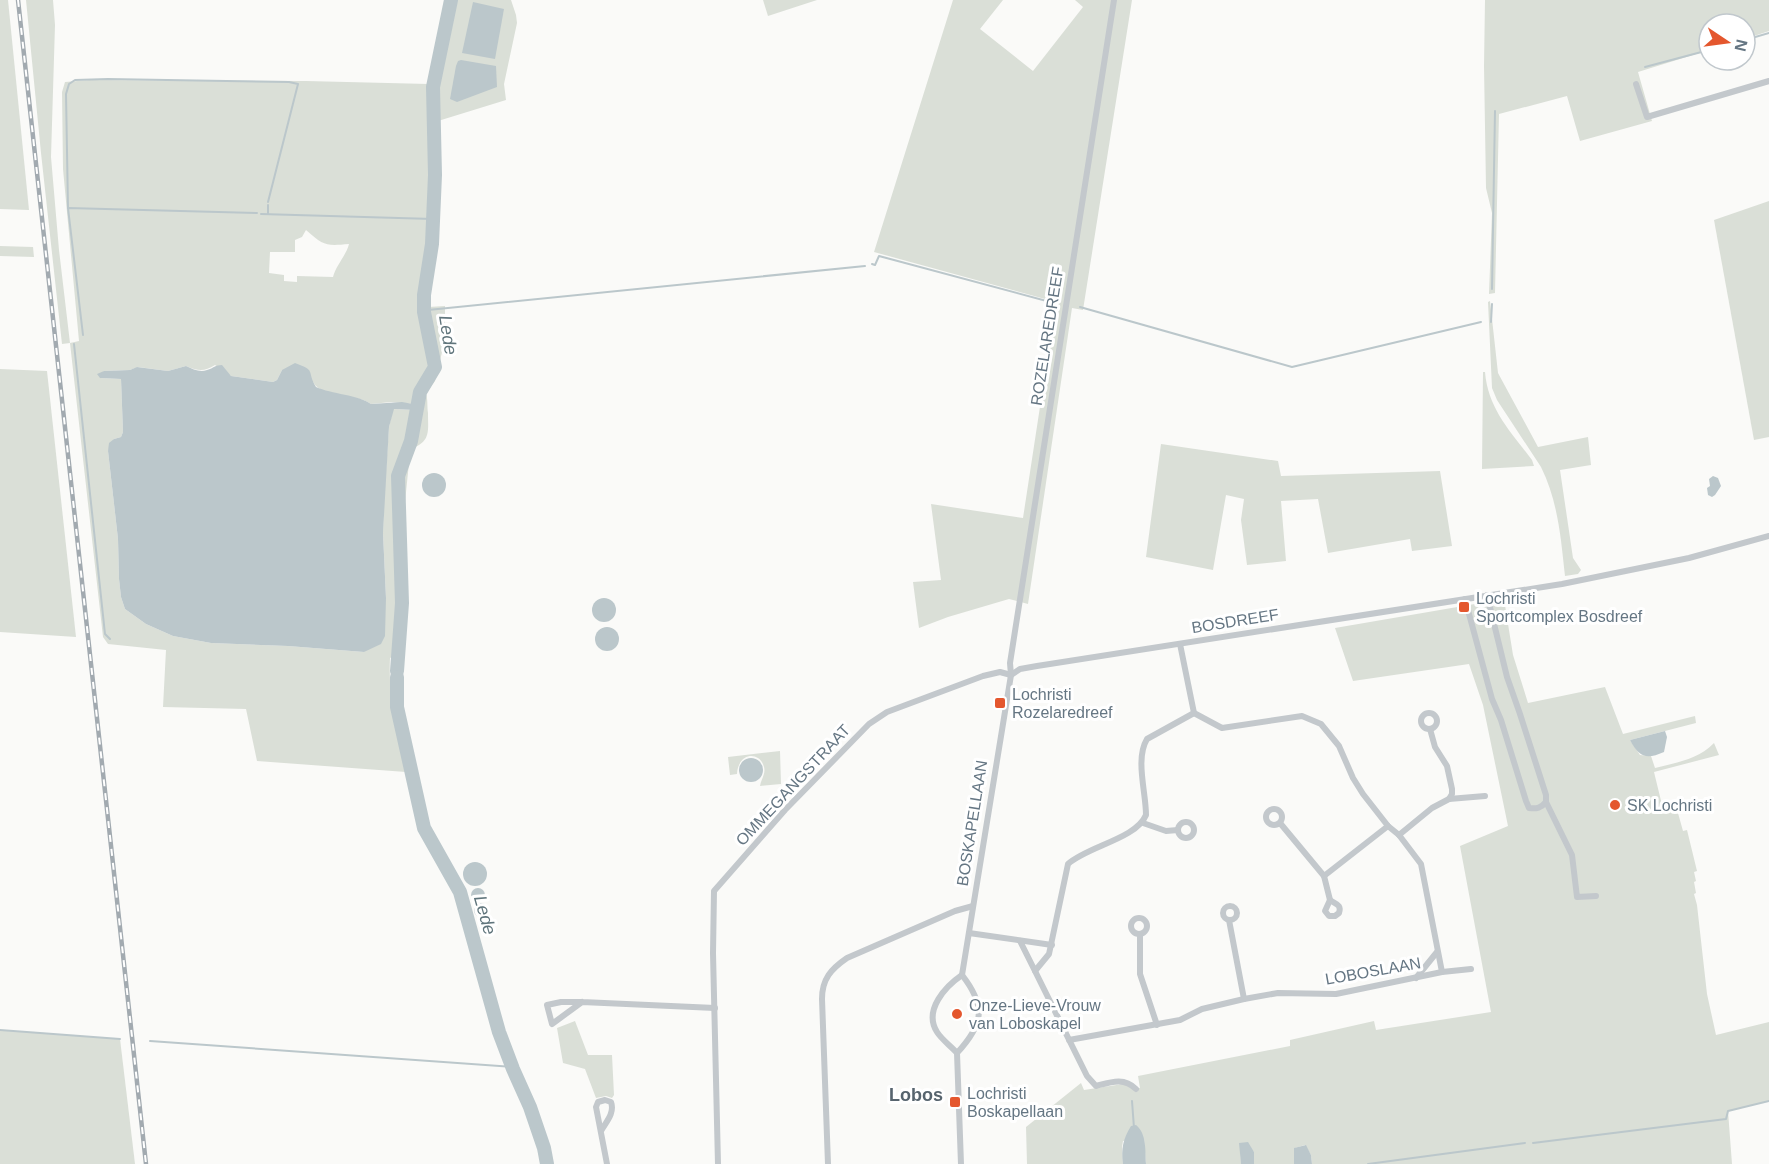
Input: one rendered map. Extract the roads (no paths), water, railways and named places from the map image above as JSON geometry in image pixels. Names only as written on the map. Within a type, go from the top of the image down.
[{"type":"street","name":"ROZELAREDREEF","points":[[1011,675],[1012,651],[1114,0]]},
{"type":"street","points":[[1636,84],[1647,117],[1769,81]]},
{"type":"street","name":"BOSDREEF","points":[[1011,675],[1020,669],[1562,584],[1689,558],[1769,536]]},
{"type":"street","points":[[1487,595],[1507,677],[1546,795],[1546,802],[1572,855],[1577,897],[1596,896]]},
{"type":"street","points":[[1465,599],[1492,699],[1501,720],[1526,801],[1529,808],[1536,809],[1542,807],[1546,802]]},
{"type":"street","points":[[1180,644],[1194,713]]},
{"type":"street","name":"OMMEGANGSTRAAT","points":[[718,1164],[714,891],[785,810],[869,724],[887,712],[983,676],[1000,672],[1011,675]]},
{"type":"street","name":"BOSKAPELLAAN","points":[[962,975],[1011,675]]},
{"type":"street","points":[[1035,971],[1049,954],[1052,945],[1068,864],[1077,856],[1143,823],[1146,815],[1141,757],[1143,746],[1147,739],[1194,713]]},
{"type":"street","points":[[1194,713],[1222,728],[1302,716],[1321,724],[1339,746],[1353,778],[1388,826],[1400,835],[1421,864],[1442,972]]},
{"type":"street","points":[[1430,729],[1435,747],[1444,759],[1450,775],[1452,789],[1449,799]]},
{"type":"street","points":[[1400,835],[1432,808],[1449,799],[1485,796]]},
{"type":"street","points":[[1143,823],[1166,831],[1178,830]]},
{"type":"street","points":[[1280,823],[1324,876],[1330,900]]},
{"type":"street","points":[[1324,876],[1378,831],[1388,826]]},
{"type":"street","points":[[828,1164],[822,999],[824,982],[829,973],[847,958],[955,911],[973,906]]},
{"type":"street","points":[[1229,920],[1244,999]]},
{"type":"street","points":[[969,933],[1052,945]]},
{"type":"street","points":[[1140,935],[1140,974],[1157,1025]]},
{"type":"street","points":[[1020,941],[1087,1076],[1095,1086],[1124,1080],[1136,1089]]},
{"type":"street","points":[[1416,978],[1437,952]]},
{"type":"street","name":"LOBOSLAAN","points":[[1069,1040],[1180,1020],[1202,1009],[1244,999],[1278,993],[1336,994],[1442,972],[1471,969]]},
{"type":"street","points":[[957,1053],[972,1037],[979,1015],[973,993],[962,975],[937,1000],[933,1013],[937,1032],[957,1053],[961,1164]]},
{"type":"street","points":[[582,1002],[552,1024],[547,1005],[561,1002],[582,1002],[715,1008]]},
{"type":"street","points":[[601,1131],[613,1108],[610,1102],[604,1100],[598,1102],[596,1107],[607,1164]]},
{"type":"water","points":[[473,2],[504,9],[495,59],[462,53]]},
{"type":"water","points":[[461,60],[496,66],[497,87],[457,102],[450,99],[456,66]]},
{"type":"water","points":[[295,363],[309,370],[316,387],[371,404],[402,402],[413,404],[414,410],[394,409],[389,427],[383,533],[385,636],[381,644],[364,652],[211,643],[173,636],[146,624],[125,609],[119,579],[118,539],[108,451],[109,443],[121,437],[123,432],[121,379],[100,378],[97,374],[137,367],[168,371],[186,366],[202,371],[222,365],[231,376],[273,382],[277,380],[282,370]]},
{"type":"water","points":[[434,473],[442,477],[446,485],[442,493],[434,497],[426,493],[422,485],[426,477]]},
{"type":"water","points":[[1713,476],[1718,478],[1721,486],[1712,497],[1708,495],[1707,488],[1710,486],[1709,479]]},
{"type":"water","points":[[604,598],[612,602],[616,610],[612,618],[604,622],[596,618],[592,610],[596,602]]},
{"type":"water","points":[[607,627],[615,631],[619,639],[615,647],[607,651],[599,647],[595,639],[599,631]]},
{"type":"water","points":[[1665,731],[1667,737],[1664,752],[1652,756],[1640,753],[1630,740]]},
{"type":"water","points":[[751,758],[759,762],[763,770],[759,778],[751,782],[743,778],[739,770],[743,762]]},
{"type":"water","points":[[475,862],[483,866],[487,874],[483,882],[475,886],[467,882],[463,874],[467,866]]},
{"type":"water","points":[[475,888],[481,888],[485,895],[481,902],[475,902],[471,898],[471,892]]},
{"type":"water","points":[[478,903],[484,903],[488,910],[484,917],[478,917],[474,913],[474,907]]},
{"type":"water","points":[[1136,1125],[1144,1138],[1146,1164],[1123,1164],[1124,1140],[1131,1126]]},
{"type":"water","points":[[1248,1142],[1254,1152],[1254,1164],[1241,1164],[1239,1143]]},
{"type":"water","points":[[1306,1145],[1312,1164],[1294,1164],[1294,1148]]},
{"type":"waterway","name":"Lede","points":[[397,671],[402,603],[398,476],[411,441],[420,392],[435,367],[424,312],[424,295],[432,244],[435,175],[433,87],[451,0]]},
{"type":"waterway","points":[[1757,36],[1769,33]]},
{"type":"waterway","points":[[1645,67],[1697,53]]},
{"type":"waterway","points":[[68,208],[66,94],[69,84],[75,80],[108,79],[298,84],[268,202]]},
{"type":"waterway","points":[[1492,289],[1495,111]]},
{"type":"waterway","points":[[268,205],[268,214]]},
{"type":"waterway","points":[[83,335],[68,208],[257,213]]},
{"type":"waterway","points":[[261,214],[433,219]]},
{"type":"waterway","points":[[872,264],[875,265],[879,256],[1054,303]]},
{"type":"waterway","points":[[424,312],[865,266]]},
{"type":"waterway","points":[[1491,322],[1492,304]]},
{"type":"waterway","points":[[1080,307],[1292,367],[1481,322]]},
{"type":"waterway","points":[[74,344],[105,634],[110,639]]},
{"type":"waterway","name":"Lede","points":[[397,677],[397,707],[424,828],[460,892],[499,1032],[530,1107],[547,1164]]},
{"type":"waterway","points":[[0,1030],[120,1039]]},
{"type":"waterway","points":[[150,1041],[512,1067]]},
{"type":"waterway","points":[[1132,1101],[1134,1128]]},
{"type":"waterway","points":[[1533,1143],[1726,1119],[1728,1111],[1769,1101]]},
{"type":"waterway","points":[[1368,1164],[1525,1143]]},
{"type":"railway","points":[[18,0],[146,1164]]},
{"type":"place","name":"Lochristi Sportcomplex Bosdreef","points":[[1464,607]]},
{"type":"place","name":"Lochristi Rozelaredreef","points":[[1000,703]]},
{"type":"place","name":"SK Lochristi","points":[[1615,805]]},
{"type":"place","name":"Onze-Lieve-Vrouw van Loboskapel","points":[[957,1014]]},
{"type":"place","name":"Lochristi Boskapellaan","points":[[955,1102]]},
{"type":"district","name":"Lobos","points":[[916,1095]]}]
